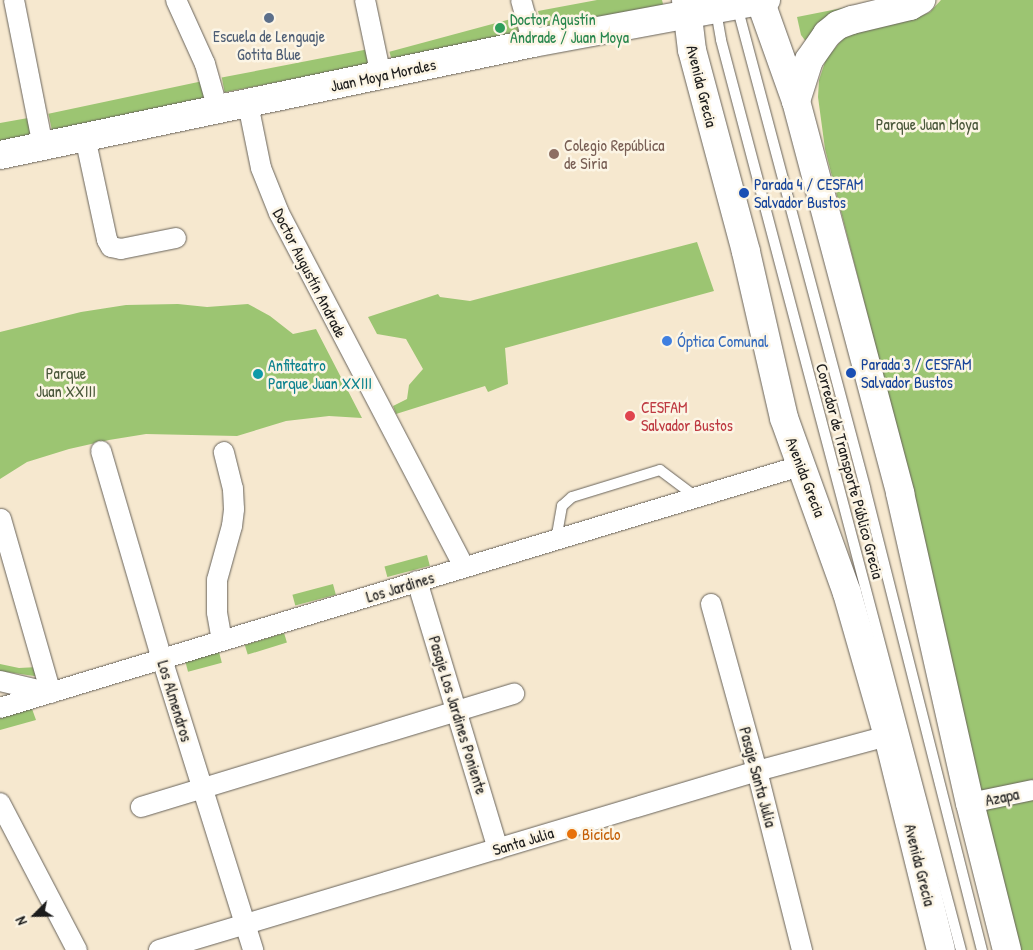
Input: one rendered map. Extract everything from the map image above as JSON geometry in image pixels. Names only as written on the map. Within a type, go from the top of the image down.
[{"type":"main road","points":[[796,101],[809,60],[827,34],[838,25],[910,6],[921,0]]},
{"type":"main road","name":"Juan Moya Morales","points":[[0,155],[381,76],[686,7],[741,2]]},
{"type":"main road","points":[[741,2],[796,101],[900,493],[970,803],[1007,950]]},
{"type":"main road","name":"Avenida Grecia","points":[[686,7],[692,50],[746,252],[783,414],[800,466],[837,562],[888,736],[942,950]]},
{"type":"street","points":[[14,0],[43,146]]},
{"type":"street","points":[[176,0],[205,64],[218,110]]},
{"type":"street","points":[[365,0],[381,76]]},
{"type":"street","points":[[521,0],[533,43]]},
{"type":"street","name":"Doctor Augustín Andrade","points":[[248,104],[259,162],[279,213],[464,568]]},
{"type":"street","points":[[85,137],[107,240],[111,247],[121,249],[176,238]]},
{"type":"street","name":"Los Almendros","points":[[101,450],[162,659],[253,950]]},
{"type":"street","points":[[222,641],[217,612],[217,580],[232,526],[234,509],[233,489],[224,452]]},
{"type":"street","name":"Los Jardines","points":[[0,708],[800,466]]},
{"type":"street","points":[[0,518],[51,692],[0,681]]},
{"type":"street","name":"Pasaje Los Jardines Poniente","points":[[418,582],[498,849]]},
{"type":"street","name":"Pasaje Santa Julia","points":[[711,604],[757,771],[802,950]]},
{"type":"street","points":[[141,807],[514,694]]},
{"type":"street","name":"Santa Julia","points":[[159,950],[757,771],[888,736]]},
{"type":"street","name":"Azapa","points":[[970,803],[1033,790]]},
{"type":"street","points":[[0,803],[8,837],[77,950]]},
{"type":"lane","name":"Corredor de Transporte Público Grecia","points":[[741,2],[724,49],[961,950]]},
{"type":"lane","name":"Corredor de Transporte Público Grecia","points":[[741,2],[982,950]]},
{"type":"lane","points":[[556,540],[562,506],[572,497],[660,470],[696,497]]},
{"type":"green space","points":[[597,0],[662,0],[664,8],[543,30],[538,11]]},
{"type":"green space","points":[[883,0],[807,43],[801,35],[797,17]]},
{"type":"green space","name":"Parque Juan Moya","points":[[941,0],[1033,0],[1033,950],[1015,950],[921,524],[825,149],[818,97],[819,80],[826,59],[845,36],[854,31],[921,16],[930,12]]},
{"type":"green space","points":[[515,18],[520,37],[395,71],[389,52]]},
{"type":"green space","points":[[369,49],[372,64],[225,92],[222,78]]},
{"type":"green space","points":[[203,81],[207,100],[52,132],[48,114]]},
{"type":"green space","points":[[28,118],[31,135],[0,142],[0,123]]},
{"type":"green space","points":[[697,242],[714,291],[505,348],[508,384],[488,392],[485,386],[396,414],[393,406],[407,399],[409,385],[423,369],[406,339],[377,334],[368,317],[438,294],[440,297],[470,301]]},
{"type":"green space","name":"Parque Juan XXIII","points":[[178,304],[207,307],[248,304],[270,316],[293,334],[316,329],[362,418],[329,416],[286,421],[237,436],[146,434],[109,440],[69,449],[27,462],[0,479],[0,332],[81,312],[126,305]]},
{"type":"green space","points":[[427,555],[430,566],[387,577],[384,566]]},
{"type":"green space","points":[[333,584],[336,595],[295,605],[292,595]]},
{"type":"green space","points":[[284,633],[287,643],[248,655],[245,645]]},
{"type":"green space","points":[[219,652],[222,663],[188,672],[185,661]]},
{"type":"green space","points":[[0,664],[19,668],[38,667],[41,677],[0,671]]},
{"type":"green space","points":[[31,706],[36,720],[0,730],[0,716]]},
{"type":"place","name":"Escuela de Lenguaje Gotita Blue","points":[[269,18]]},
{"type":"place","name":"Doctor Agustín Andrade / Juan Moya","points":[[500,28]]},
{"type":"place","name":"Colegio República de Siria","points":[[554,154]]},
{"type":"place","name":"Parada 4 / CESFAM Salvador Bustos","points":[[744,193]]},
{"type":"place","name":"Óptica Comunal","points":[[667,341]]},
{"type":"place","name":"Parada 3 / CESFAM Salvador Bustos","points":[[851,373]]},
{"type":"place","name":"Anfiteatro Parque Juan XXIII","points":[[258,374]]},
{"type":"place","name":"CESFAM Salvador Bustos","points":[[630,416]]},
{"type":"place","name":"Biciclo","points":[[572,834]]}]
